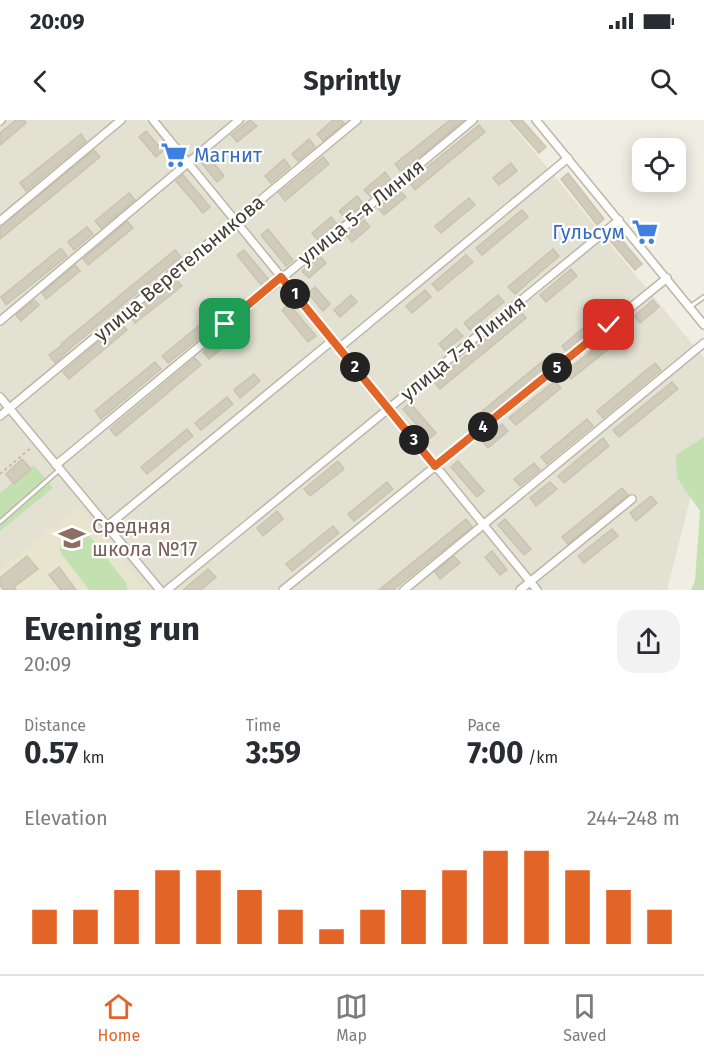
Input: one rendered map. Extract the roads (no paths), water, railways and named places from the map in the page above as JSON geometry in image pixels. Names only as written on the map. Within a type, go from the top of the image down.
[{"type":"street","points":[[0,221],[121,120]]},
{"type":"street","points":[[153,120],[537,590]]},
{"type":"street","points":[[0,321],[239,120]]},
{"type":"street","name":"улица Веретельникова","points":[[0,416],[357,120]]},
{"type":"street","name":"улица 5-я Линия","points":[[58,467],[281,277],[473,120]]},
{"type":"street","points":[[536,120],[691,306],[704,325]]},
{"type":"street","points":[[339,348],[568,158]]},
{"type":"street","name":"улица 7-я Линия","points":[[167,590],[619,220]]},
{"type":"street","points":[[283,590],[667,278]]},
{"type":"street","points":[[106,527],[333,340]]},
{"type":"street","points":[[404,590],[704,343]]},
{"type":"street","points":[[0,397],[160,590]]},
{"type":"street","points":[[520,590],[632,499]]},
{"type":"lane","points":[[691,306],[704,297]]},
{"type":"lane","points":[[0,522],[58,467]]},
{"type":"place","name":"Магнит","points":[[174,155]]},
{"type":"place","name":"Гульсум","points":[[645,232]]},
{"type":"place","name":"Средняя школа №17","points":[[72,538]]}]
